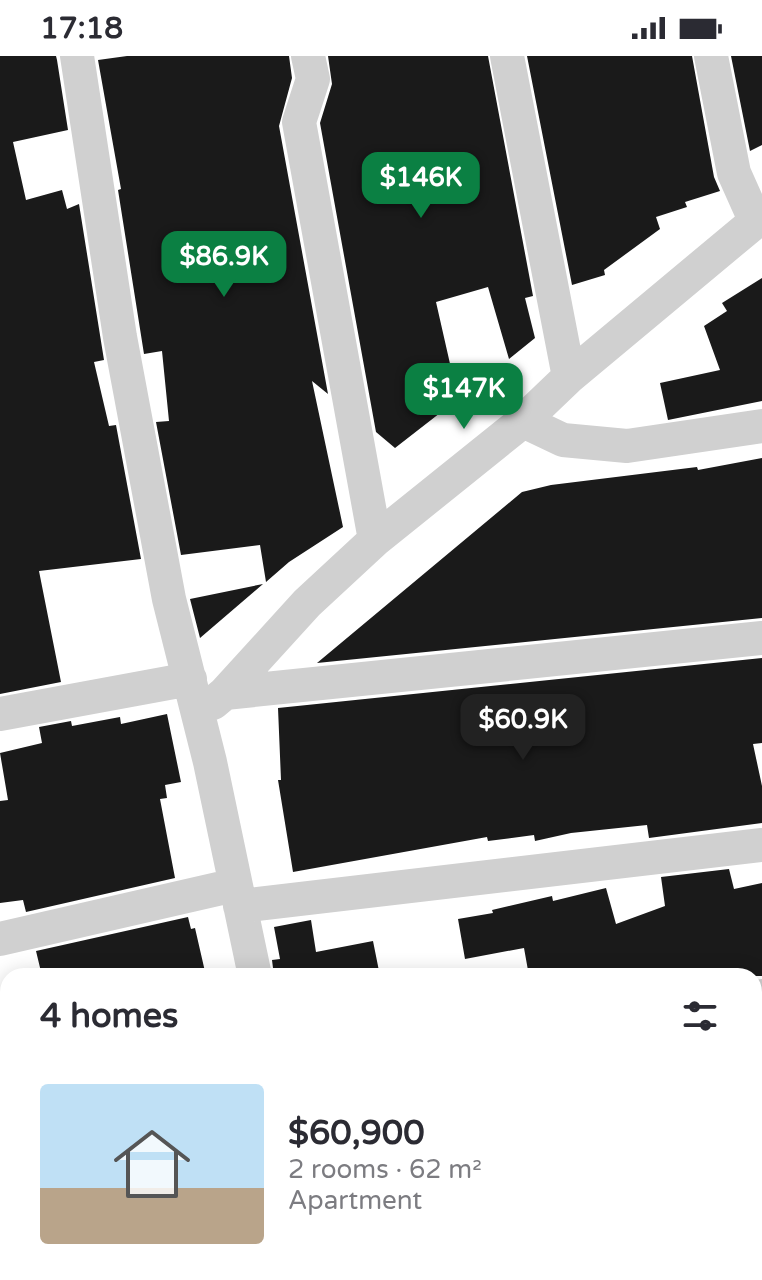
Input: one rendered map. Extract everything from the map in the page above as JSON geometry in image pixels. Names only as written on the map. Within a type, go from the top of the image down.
[{"type":"street","points":[[77,56],[120,337],[169,599],[204,693],[253,968]]},
{"type":"street","points":[[308,56],[313,79],[299,122],[375,540]]},
{"type":"street","points":[[507,56],[569,377]]},
{"type":"street","points":[[204,693],[375,540],[523,421],[569,377],[758,218],[734,173],[711,56]]},
{"type":"street","points":[[523,421],[563,440],[627,446],[762,426]]},
{"type":"street","points":[[0,714],[762,638]]},
{"type":"street","points":[[0,939],[238,896],[762,845]]},
{"type":"building","points":[[0,56],[56,56],[68,130],[13,142],[26,200],[62,190],[67,209],[79,204],[104,360],[94,362],[109,426],[116,425],[141,559],[39,571],[61,682],[0,694]]},
{"type":"building","points":[[127,56],[289,56],[292,78],[279,126],[328,394],[312,381],[343,527],[289,562],[266,582],[260,545],[181,555],[156,422],[169,421],[162,351],[144,354],[118,190],[121,189],[98,60]]},
{"type":"building","points":[[328,56],[488,56],[533,296],[525,298],[535,338],[509,359],[488,287],[436,302],[458,399],[395,448],[376,432],[320,123],[332,84]]},
{"type":"building","points":[[527,56],[692,56],[714,177],[720,191],[685,202],[687,207],[656,217],[660,229],[604,270],[605,275],[572,285]]},
{"type":"building","points":[[731,56],[762,56],[762,145],[750,151]]},
{"type":"building","points":[[762,278],[762,401],[668,420],[660,383],[720,370],[704,326],[727,311],[722,303]]},
{"type":"building","points":[[762,458],[762,618],[317,663],[522,492],[551,485],[697,467],[698,470]]},
{"type":"building","points":[[263,584],[200,638],[190,599]]},
{"type":"building","points":[[762,658],[762,743],[753,744],[762,786],[762,823],[649,838],[647,825],[571,833],[535,841],[534,835],[488,841],[487,837],[293,872],[278,780],[281,780],[278,708]]},
{"type":"building","points":[[167,714],[181,782],[165,785],[167,798],[160,799],[175,878],[26,912],[23,900],[0,903],[0,801],[8,800],[0,753],[42,743],[39,727],[71,721],[72,726],[120,717],[121,724]]},
{"type":"building","points":[[729,869],[734,889],[762,883],[762,968],[528,968],[524,948],[465,959],[458,919],[493,913],[492,910],[552,896],[553,901],[606,888],[616,924],[665,906],[661,877]]},
{"type":"building","points":[[188,917],[191,929],[195,928],[204,968],[40,968],[36,951]]},
{"type":"building","points":[[311,920],[316,952],[373,941],[378,968],[273,968],[272,960],[280,959],[274,927]]}]
